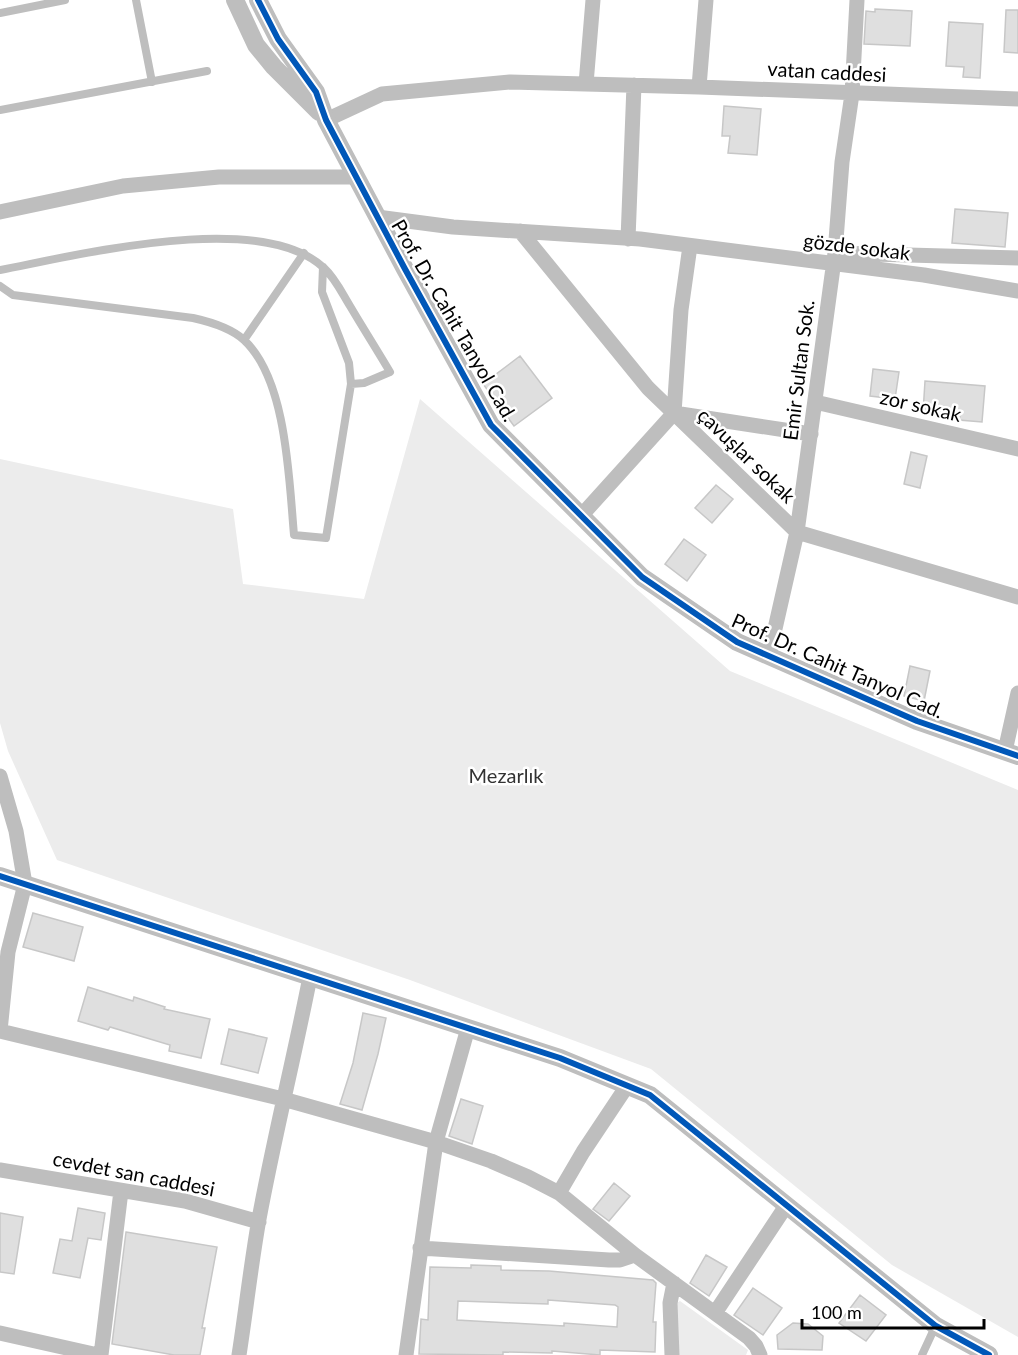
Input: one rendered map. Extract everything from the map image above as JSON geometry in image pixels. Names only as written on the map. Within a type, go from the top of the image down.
[{"type":"street","points":[[236,0],[256,45],[274,67],[327,120]]},
{"type":"street","points":[[258,0],[278,39],[316,92],[327,120]]},
{"type":"street","points":[[586,84],[593,0]]},
{"type":"street","points":[[699,87],[706,0]]},
{"type":"street","name":"Emir Sultan Sok.","points":[[768,655],[797,532],[815,402],[834,258],[842,162],[852,90],[857,0]]},
{"type":"street","name":"vatan caddesi","points":[[327,120],[382,94],[510,82],[852,90],[1018,99]]},
{"type":"street","points":[[628,239],[634,85]]},
{"type":"street","name":"Prof. Dr. Cahit Tanyol Cad.","points":[[327,120],[377,217],[491,424],[642,578],[737,642],[917,721],[1011,753]]},
{"type":"street","points":[[0,212],[134,185],[219,177],[356,177]]},
{"type":"street","name":"gözde sokak","points":[[377,217],[453,227],[628,239],[834,258],[1018,258]]},
{"type":"street","name":"çavuşlar sokak","points":[[520,231],[648,388],[797,532],[1018,597]]},
{"type":"street","points":[[581,516],[674,413],[681,310],[690,246]]},
{"type":"street","name":"gözde sokak","points":[[834,258],[1018,291]]},
{"type":"street","name":"zor sokak","points":[[815,402],[1018,449]]},
{"type":"street","points":[[674,413],[810,434]]},
{"type":"street","points":[[1011,753],[1018,693]]},
{"type":"street","points":[[0,776],[16,831],[24,884],[8,952],[0,1031],[283,1099],[436,1142],[491,1161],[559,1194],[636,1255],[749,1338],[760,1355]]},
{"type":"street","points":[[0,876],[560,1058],[650,1095],[936,1326],[988,1355]]},
{"type":"street","points":[[239,1355],[259,1222],[310,977]]},
{"type":"street","points":[[406,1355],[436,1142],[468,1028]]},
{"type":"street","points":[[559,1194],[583,1152],[627,1086]]},
{"type":"street","name":"cevdet san caddesi","points":[[0,1170],[185,1201],[259,1222]]},
{"type":"street","points":[[0,1333],[99,1355],[121,1191]]},
{"type":"street","points":[[715,1313],[786,1206]]},
{"type":"street","points":[[420,1248],[609,1260],[620,1260],[636,1255]]},
{"type":"street","points":[[672,1355],[670,1303],[674,1283]]},
{"type":"lane","points":[[0,13],[65,0]]},
{"type":"lane","points":[[136,0],[152,82]]},
{"type":"lane","points":[[0,110],[207,71]]},
{"type":"lane","points":[[0,270],[157,242],[228,239],[272,243],[304,253],[332,276],[390,372],[364,383],[351,384]]},
{"type":"lane","points":[[244,340],[304,253]]},
{"type":"lane","points":[[0,286],[13,295],[193,318],[216,324],[244,340],[265,372],[275,397],[285,442],[294,535],[326,538],[351,384],[349,363],[322,292],[323,267]]},
{"type":"lane","points":[[922,1355],[936,1326]]},
{"type":"green space","name":"Mezarlık","points":[[420,399],[730,671],[1018,790],[1018,1337],[892,1265],[651,1069],[410,980],[57,860],[8,751],[0,723],[0,459],[233,509],[243,584],[364,599]]},
{"type":"green space","points":[[680,1301],[748,1350],[746,1355],[678,1355],[673,1305]]},
{"type":"building","points":[[875,9],[912,11],[910,46],[864,44],[866,11],[875,12]]},
{"type":"building","points":[[1006,10],[1018,10],[1018,53],[1004,52]]},
{"type":"building","points":[[949,22],[983,24],[980,78],[963,77],[964,67],[946,66]]},
{"type":"building","points":[[724,106],[761,109],[757,155],[728,153],[730,136],[722,136]]},
{"type":"building","points":[[955,209],[1008,213],[1005,247],[952,243]]},
{"type":"building","points":[[520,356],[552,398],[514,426],[483,384]]},
{"type":"building","points":[[873,369],[899,372],[895,399],[870,396]]},
{"type":"building","points":[[925,381],[985,386],[982,422],[959,420],[960,416],[923,413]]},
{"type":"building","points":[[911,452],[927,456],[920,488],[904,484]]},
{"type":"building","points":[[716,485],[733,499],[712,523],[695,508]]},
{"type":"building","points":[[684,539],[706,555],[687,581],[665,564]]},
{"type":"building","points":[[910,666],[930,671],[924,701],[904,696]]},
{"type":"building","points":[[33,913],[83,927],[74,961],[23,947]]},
{"type":"building","points":[[88,987],[133,1001],[134,997],[165,1007],[164,1009],[210,1019],[201,1058],[169,1051],[170,1045],[110,1027],[108,1030],[78,1021]]},
{"type":"building","points":[[363,1013],[386,1018],[362,1110],[340,1104],[353,1063]]},
{"type":"building","points":[[229,1029],[267,1038],[258,1073],[221,1064]]},
{"type":"building","points":[[461,1099],[483,1106],[472,1144],[449,1136]]},
{"type":"building","points":[[614,1183],[630,1196],[609,1221],[593,1209]]},
{"type":"building","points":[[78,1208],[105,1213],[101,1240],[88,1238],[80,1278],[53,1273],[60,1239],[72,1241]]},
{"type":"building","points":[[0,1213],[23,1217],[14,1274],[0,1272]]},
{"type":"building","points":[[126,1232],[217,1247],[202,1328],[205,1328],[200,1355],[174,1355],[112,1344]]},
{"type":"building","points":[[706,1255],[727,1267],[709,1296],[690,1283]]},
{"type":"building","points":[[471,1265],[501,1266],[501,1270],[549,1271],[653,1280],[656,1283],[653,1322],[656,1322],[655,1352],[600,1350],[600,1355],[552,1351],[552,1353],[503,1352],[503,1355],[419,1354],[421,1319],[428,1320],[430,1267],[471,1268]],"holes":[[[548,1300],[618,1307],[617,1327],[457,1320],[458,1301],[548,1304]]]},
{"type":"building","points":[[753,1288],[782,1308],[763,1335],[734,1315]]},
{"type":"building","points":[[860,1295],[886,1315],[866,1341],[839,1323]]},
{"type":"building","points":[[793,1323],[808,1324],[823,1336],[822,1350],[778,1349],[777,1335]]},
{"type":"cycle path","points":[[258,0],[278,39],[316,92],[326,120],[491,425],[642,577],[737,642],[917,721],[1018,756]]},
{"type":"cycle path","points":[[0,876],[560,1058],[650,1095],[936,1326],[989,1355]]}]
